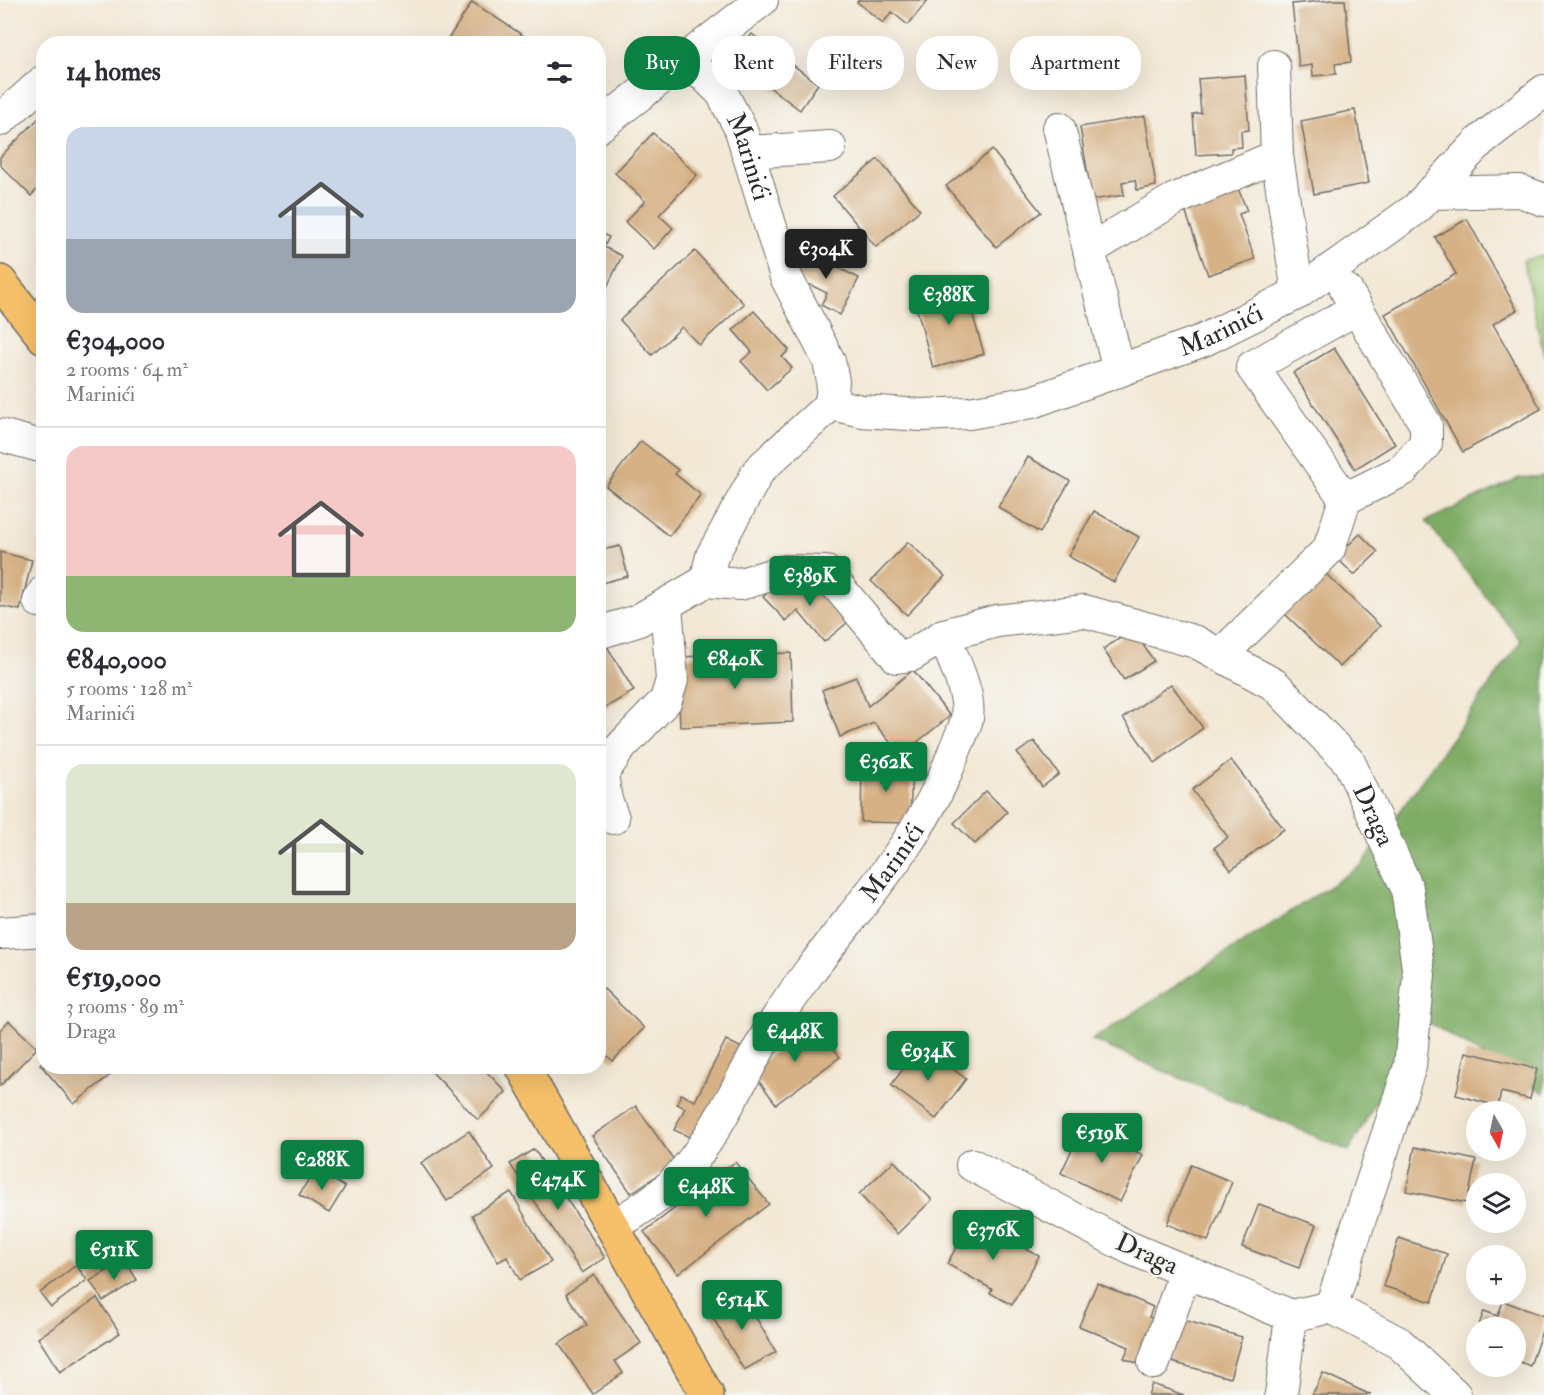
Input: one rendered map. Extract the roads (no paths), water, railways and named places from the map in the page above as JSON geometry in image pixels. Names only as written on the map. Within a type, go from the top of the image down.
[{"type":"main road","points":[[0,282],[36,327]]},
{"type":"main road","points":[[527,1074],[707,1395]]},
{"type":"street","points":[[700,47],[762,0]]},
{"type":"street","points":[[1274,66],[1277,156],[1298,292]]},
{"type":"street","name":"Marinići","points":[[700,73],[722,93],[741,130],[786,277],[828,361],[833,381],[831,404],[862,411],[912,414],[969,412],[1032,402],[1204,340],[1298,292],[1417,208],[1480,141],[1544,91]]},
{"type":"street","points":[[0,120],[36,88]]},
{"type":"street","points":[[606,117],[642,90]]},
{"type":"street","points":[[1059,128],[1119,371]]},
{"type":"street","points":[[747,152],[830,147]]},
{"type":"street","points":[[1089,250],[1173,200],[1277,156]]},
{"type":"street","points":[[1430,193],[1520,191],[1544,200]]},
{"type":"street","points":[[1221,655],[1329,549],[1345,499],[1403,470],[1426,443],[1426,425],[1332,268]]},
{"type":"street","points":[[1345,499],[1252,367],[1356,309]]},
{"type":"street","points":[[706,581],[712,556],[759,470],[831,404]]},
{"type":"street","points":[[0,435],[36,445]]},
{"type":"street","points":[[606,631],[637,621],[706,581],[740,584],[784,571],[826,572],[897,657],[912,655],[944,635]]},
{"type":"street","points":[[606,768],[619,749],[666,700],[672,680],[666,605]]},
{"type":"street","name":"Draga","points":[[944,635],[997,621],[1084,610],[1196,642],[1275,685],[1349,762],[1407,888],[1419,975],[1410,1066],[1331,1307]]},
{"type":"street","name":"Marinići","points":[[613,1227],[664,1193],[683,1173],[708,1136],[776,1020],[817,958],[904,848],[942,787],[967,717],[964,692],[944,635]]},
{"type":"street","points":[[606,800],[613,818]]},
{"type":"street","points":[[0,933],[36,931]]},
{"type":"street","name":"Draga","points":[[972,1165],[1130,1248],[1291,1316]]},
{"type":"street","points":[[1154,1364],[1185,1271]]},
{"type":"street","points":[[1281,1395],[1291,1316],[1331,1307],[1399,1342],[1455,1395]]}]
